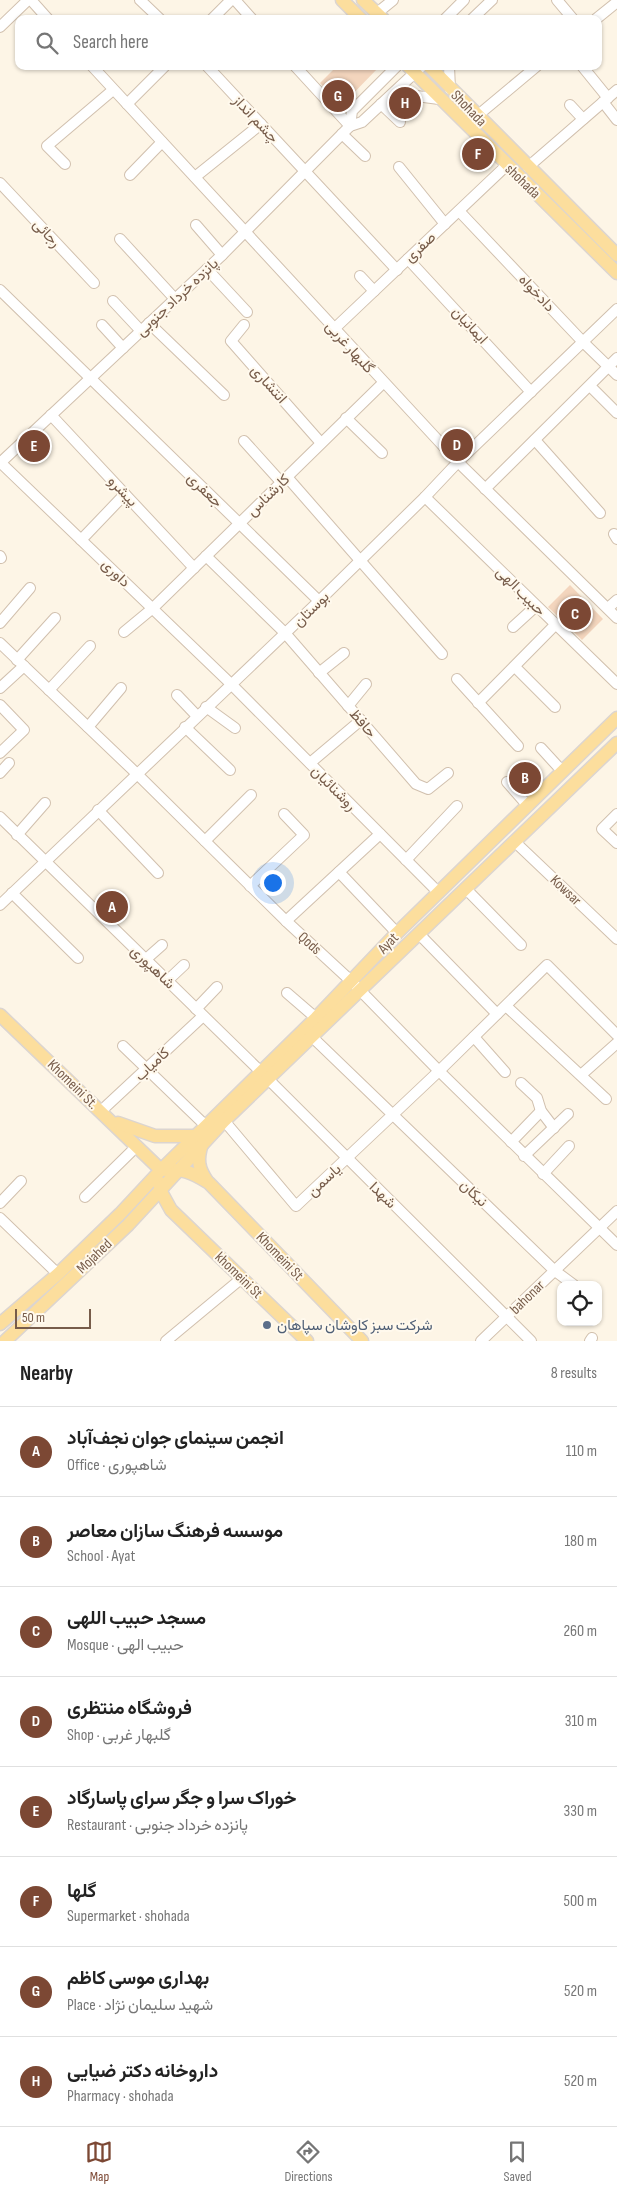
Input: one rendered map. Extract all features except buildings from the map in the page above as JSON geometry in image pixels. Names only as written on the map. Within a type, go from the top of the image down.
[{"type":"main road","points":[[342,0],[357,15]]},
{"type":"main road","points":[[364,0],[379,15]]},
{"type":"main road","name":"shohada","points":[[417,70],[439,98],[617,273]]},
{"type":"main road","name":"Shohada","points":[[433,70],[617,255]]},
{"type":"main road","name":"Ayat","points":[[309,1033],[316,1018],[397,933],[617,718]]},
{"type":"main road","name":"Ayat","points":[[0,1324],[58,1274],[120,1214],[161,1170],[199,1140],[309,1033],[361,991],[617,743]]},
{"type":"main road","name":"Khomeini St.","points":[[0,1015],[161,1170]]},
{"type":"main road","points":[[105,1115],[137,1131],[156,1136],[199,1140],[199,1169],[209,1183]]},
{"type":"main road","name":"Ayat","points":[[180,1169],[206,1126],[221,1118]]},
{"type":"main road","points":[[160,1190],[161,1170],[180,1169]]},
{"type":"main road","name":"Khomeini St","points":[[180,1169],[196,1175],[209,1183],[362,1341]]},
{"type":"main road","name":"Mojahed","points":[[5,1341],[128,1225],[180,1169]]},
{"type":"main road","name":"khomeini St","points":[[160,1190],[171,1210],[307,1341]]},
{"type":"main road","points":[[128,1225],[148,1210],[158,1209],[181,1220]]},
{"type":"street","points":[[0,27],[29,0],[44,15]]},
{"type":"street","points":[[140,0],[156,15]]},
{"type":"street","points":[[216,15],[231,0]]},
{"type":"street","points":[[235,0],[248,15]]},
{"type":"street","points":[[381,15],[393,0]]},
{"type":"street","points":[[449,15],[464,0]]},
{"type":"street","points":[[476,15],[492,0]]},
{"type":"street","points":[[557,0],[570,15]]},
{"type":"street","points":[[601,15],[617,2]]},
{"type":"street","name":"گلبهار غربی","points":[[96,70],[458,462],[617,618]]},
{"type":"street","points":[[127,104],[161,70]]},
{"type":"street","name":"چشم انداز","points":[[211,70],[397,270]]},
{"type":"street","points":[[298,70],[365,156]]},
{"type":"street","points":[[346,130],[352,111],[393,70]]},
{"type":"street","points":[[346,130],[362,122],[394,93],[413,70]]},
{"type":"street","points":[[449,70],[450,89]]},
{"type":"street","points":[[477,116],[532,70]]},
{"type":"street","points":[[585,70],[617,120]]},
{"type":"street","points":[[64,164],[46,146],[114,90]]},
{"type":"street","points":[[528,167],[617,90]]},
{"type":"street","points":[[394,93],[439,98]]},
{"type":"street","points":[[381,104],[400,122]]},
{"type":"street","points":[[570,105],[583,119]]},
{"type":"street","points":[[195,177],[260,124]]},
{"type":"street","name":"پانزده خرداد جنوبی","points":[[0,463],[222,255],[346,130]]},
{"type":"street","points":[[130,175],[162,142]]},
{"type":"street","name":"صفری","points":[[334,329],[507,165]]},
{"type":"street","points":[[399,167],[445,224]]},
{"type":"street","name":"رجائی","points":[[0,183],[94,283]]},
{"type":"street","name":"دادخواه","points":[[459,211],[583,342],[617,375]]},
{"type":"street","points":[[196,225],[222,255]]},
{"type":"street","points":[[120,239],[175,299]]},
{"type":"street","name":"ایمانیان","points":[[408,258],[531,392]]},
{"type":"street","points":[[207,269],[247,312]]},
{"type":"street","points":[[360,276],[374,291]]},
{"type":"street","name":"جعفری","points":[[1,293],[319,602]]},
{"type":"street","points":[[113,301],[140,331]]},
{"type":"street","name":"بوستان","points":[[0,905],[136,773],[319,602],[458,462],[617,309]]},
{"type":"street","points":[[149,323],[224,395]]},
{"type":"street","points":[[102,325],[122,348]]},
{"type":"street","name":"انتشاری","points":[[244,325],[231,340],[321,443]]},
{"type":"street","points":[[485,489],[617,358]]},
{"type":"street","name":"کارشناس","points":[[124,632],[153,608],[383,383]]},
{"type":"street","points":[[590,386],[617,413]]},
{"type":"street","name":"پیشرو","points":[[52,415],[194,568]]},
{"type":"street","points":[[346,418],[382,452]]},
{"type":"street","points":[[535,440],[600,513]]},
{"type":"street","points":[[244,441],[361,560],[442,654]]},
{"type":"street","name":"داوری","points":[[0,463],[231,684]]},
{"type":"street","points":[[81,540],[126,494]]},
{"type":"street","name":"حبیب الهی","points":[[425,497],[617,684]]},
{"type":"street","name":"حافظ","points":[[206,556],[285,633],[416,784],[428,789],[448,773]]},
{"type":"street","points":[[0,623],[30,588]]},
{"type":"street","points":[[608,608],[617,600]]},
{"type":"street","points":[[513,627],[536,606]]},
{"type":"street","points":[[0,688],[55,618]]},
{"type":"street","points":[[478,704],[555,625]]},
{"type":"street","name":"Qods","points":[[0,643],[136,773],[286,921],[352,981],[524,1156],[617,1245]]},
{"type":"street","points":[[49,690],[90,646]]},
{"type":"street","points":[[319,673],[344,654]]},
{"type":"street","points":[[515,667],[556,707]]},
{"type":"street","points":[[457,679],[518,746]]},
{"type":"street","name":"روشنائیان","points":[[231,684],[438,892]]},
{"type":"street","points":[[348,706],[366,684]]},
{"type":"street","points":[[88,727],[121,688]]},
{"type":"street","points":[[177,695],[197,716]]},
{"type":"street","points":[[0,705],[24,730],[0,753]]},
{"type":"street","points":[[206,707],[235,728]]},
{"type":"street","points":[[310,763],[360,720]]},
{"type":"street","points":[[185,727],[230,770]]},
{"type":"street","points":[[541,748],[562,771]]},
{"type":"street","points":[[0,773],[9,763]]},
{"type":"street","points":[[507,782],[528,806]]},
{"type":"street","points":[[205,841],[251,795]]},
{"type":"street","points":[[17,834],[45,803]]},
{"type":"street","points":[[406,860],[457,806]]},
{"type":"street","points":[[98,810],[158,872]]},
{"type":"street","points":[[250,886],[304,835],[284,814]]},
{"type":"street","points":[[617,814],[602,829],[617,843]]},
{"type":"street","name":"شاهپوری","points":[[0,818],[265,1076]]},
{"type":"street","points":[[286,921],[380,834]]},
{"type":"street","name":"Kowsar","points":[[514,841],[617,939]]},
{"type":"street","points":[[339,872],[397,933]]},
{"type":"street","points":[[466,889],[521,945]]},
{"type":"street","points":[[12,893],[78,958]]},
{"type":"street","points":[[419,934],[497,1014]]},
{"type":"street","points":[[145,960],[162,945]]},
{"type":"street","points":[[167,981],[184,965]]},
{"type":"street","name":"یاسمن","points":[[221,1118],[296,1206],[439,1071],[547,965],[617,1035]]},
{"type":"street","name":"کامیاب","points":[[105,1115],[200,1013],[216,988]]},
{"type":"street","points":[[287,993],[316,1018]]},
{"type":"street","points":[[506,1006],[606,1098]]},
{"type":"street","name":"نیکان","points":[[309,1033],[555,1271],[569,1281]]},
{"type":"street","points":[[474,1037],[505,1072]]},
{"type":"street","points":[[581,1075],[617,1043]]},
{"type":"street","points":[[123,1046],[206,1126]]},
{"type":"street","name":"شهدا","points":[[265,1076],[346,1159],[531,1341]]},
{"type":"street","points":[[521,1083],[537,1098],[541,1111],[554,1128]]},
{"type":"street","points":[[511,1142],[541,1111]]},
{"type":"street","points":[[524,1156],[568,1114]]},
{"type":"street","points":[[543,1174],[569,1146]]},
{"type":"street","points":[[85,1197],[141,1149]]},
{"type":"street","points":[[0,1203],[21,1180]]},
{"type":"street","name":"bahonar","points":[[481,1341],[617,1212]]},
{"type":"street","points":[[0,1218],[58,1274]]},
{"type":"street","points":[[167,1341],[242,1278]]},
{"type":"place","name":"بهداری موسی کاظم","points":[[338,96]]},
{"type":"place","name":"داروخانه دکتر ضیایی","points":[[405,103]]},
{"type":"place","name":"گلها","points":[[478,154]]},
{"type":"place","name":"فروشگاه منتظری","points":[[457,445]]},
{"type":"place","name":"خوراک سرا و جگر سرای پاسارگاد","points":[[34,446]]},
{"type":"place","name":"مسجد حبیب اللهی","points":[[575,614]]},
{"type":"place","name":"موسسه فرهنگ سازان معاصر","points":[[525,778]]},
{"type":"place","name":"انجمن سینمای جوان نجف‌آباد","points":[[112,907]]},
{"type":"place","name":"شرکت سبز کاوشان سپاهان","points":[[267,1325]]}]
